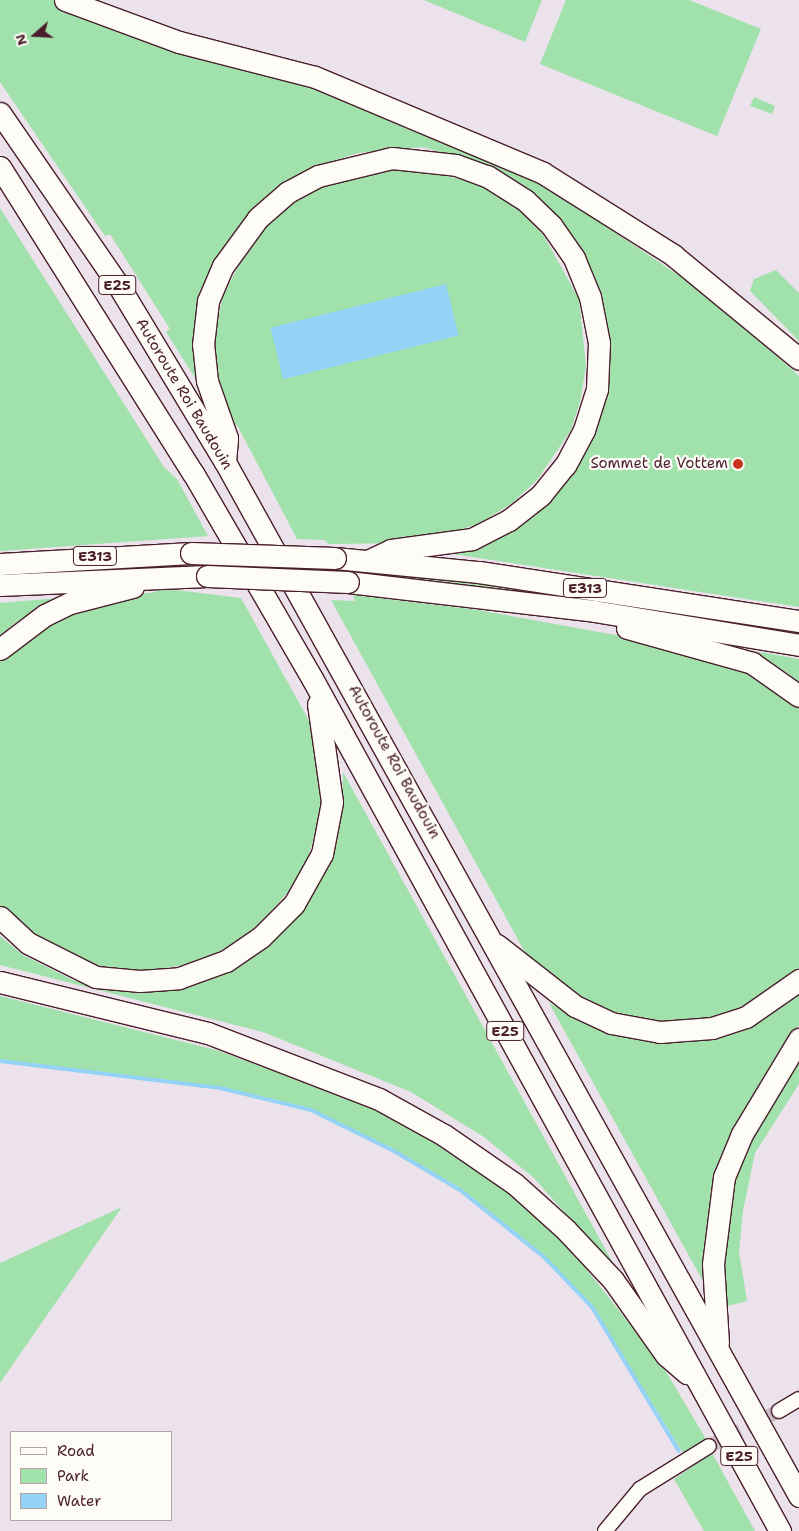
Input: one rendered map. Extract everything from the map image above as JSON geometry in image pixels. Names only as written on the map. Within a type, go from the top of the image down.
[{"type":"highway","points":[[65,0],[179,42],[314,77],[543,173],[673,255],[799,359]]},
{"type":"highway","name":"Autoroute Roi Baudouin","points":[[0,113],[116,284],[226,462],[496,945]]},
{"type":"highway","points":[[226,462],[227,438],[207,381],[204,354],[208,302],[223,266],[258,218],[288,192],[318,176],[392,158],[456,165],[487,176],[525,200],[551,226],[574,258],[590,297],[599,343],[597,389],[584,430],[541,494],[509,520],[472,539],[391,550],[370,560]]},
{"type":"highway","name":"E25","points":[[0,167],[34,218],[193,473],[313,680],[780,1531]]},
{"type":"highway","points":[[0,189],[34,218]]},
{"type":"highway","name":"E313","points":[[0,564],[191,552],[370,560],[799,621]]},
{"type":"highway","name":"E313","points":[[0,586],[207,576],[348,582],[594,610],[799,644]]},
{"type":"highway","points":[[0,650],[45,615],[70,603],[175,578]]},
{"type":"highway","points":[[594,610],[626,628],[752,663],[799,696]]},
{"type":"highway","points":[[0,917],[28,943],[96,977],[140,981],[179,978],[216,965],[261,937],[304,888],[322,854],[329,822],[328,747],[313,680]]},
{"type":"highway","points":[[496,945],[575,1006],[611,1024],[660,1032],[712,1028],[746,1017],[799,980]]},
{"type":"highway","name":"E25","points":[[496,945],[799,1496]]},
{"type":"highway","points":[[0,982],[208,1033],[379,1099],[444,1135],[515,1184],[566,1230],[613,1280],[666,1355],[698,1382]]},
{"type":"highway","points":[[718,1348],[713,1264],[724,1177],[742,1134],[799,1039]]},
{"type":"street","points":[[778,1411],[799,1399]]},
{"type":"street","points":[[605,1531],[640,1489],[709,1446]]},
{"type":"green space","points":[[0,0],[53,0],[310,82],[430,131],[547,187],[705,293],[799,376],[799,607],[446,553],[480,546],[562,484],[607,343],[603,307],[589,267],[543,204],[491,168],[423,147],[358,153],[319,165],[234,235],[197,381],[166,332],[170,329],[110,234],[105,236],[0,82]]},
{"type":"green space","points":[[424,0],[542,0],[525,42]]},
{"type":"green space","points":[[566,0],[689,0],[761,29],[717,136],[540,64]]},
{"type":"green space","points":[[754,97],[775,106],[772,114],[750,106]]},
{"type":"green space","points":[[404,167],[478,183],[512,204],[541,231],[579,299],[586,366],[580,402],[571,430],[537,480],[511,504],[478,524],[417,543],[328,544],[325,540],[297,539],[237,425],[231,426],[214,368],[216,328],[223,296],[252,239],[304,194],[370,169]]},
{"type":"green space","points":[[0,208],[164,467],[177,479],[208,536],[0,551]]},
{"type":"green space","points":[[776,270],[799,293],[799,341],[750,291],[754,279]]},
{"type":"green space","points":[[197,562],[202,569],[43,685],[38,678]]},
{"type":"green space","points":[[340,567],[477,581],[799,630],[799,638],[344,574]]},
{"type":"green space","points":[[176,590],[241,598],[313,728],[323,802],[308,859],[294,885],[252,933],[200,962],[141,972],[115,972],[60,954],[0,911],[0,661],[54,618],[139,594]]},
{"type":"green space","points":[[353,595],[478,610],[665,644],[760,675],[799,706],[799,968],[751,1004],[693,1023],[637,1022],[585,1005],[527,956],[331,600],[355,601]]},
{"type":"green space","points":[[59,598],[16,622],[0,636],[0,603]]},
{"type":"green space","points":[[747,650],[799,659],[799,683],[785,671]]},
{"type":"green space","points":[[343,772],[619,1274],[534,1178],[484,1137],[411,1092],[263,1032],[0,965],[0,936],[23,955],[75,981],[115,989],[193,982],[242,965],[281,935],[310,899],[331,858],[342,807]]},
{"type":"green space","points":[[799,992],[799,1025],[738,1126],[704,1283],[549,1003],[614,1034],[687,1041],[724,1033]]},
{"type":"green space","points":[[0,996],[216,1050],[367,1105],[433,1139],[487,1176],[561,1237],[662,1365],[706,1439],[683,1453],[592,1307],[545,1256],[460,1189],[391,1148],[311,1110],[220,1088],[0,1061]]},
{"type":"green space","points":[[799,1055],[799,1084],[755,1153],[743,1211],[739,1252],[747,1301],[727,1306],[722,1275],[731,1186],[747,1143]]},
{"type":"green space","points":[[122,1207],[0,1383],[0,1263]]},
{"type":"green space","points":[[712,1453],[755,1531],[704,1531],[674,1479]]},
{"type":"water","points":[[446,284],[459,335],[283,379],[270,328]]},
{"type":"waterway","points":[[0,1061],[220,1088],[311,1110],[394,1151],[460,1190],[544,1257],[592,1307],[679,1451]]},
{"type":"tunnel","points":[[709,1446],[779,1411]]},
{"type":"place","name":"Sommet de Vottem","points":[[738,464]]}]
